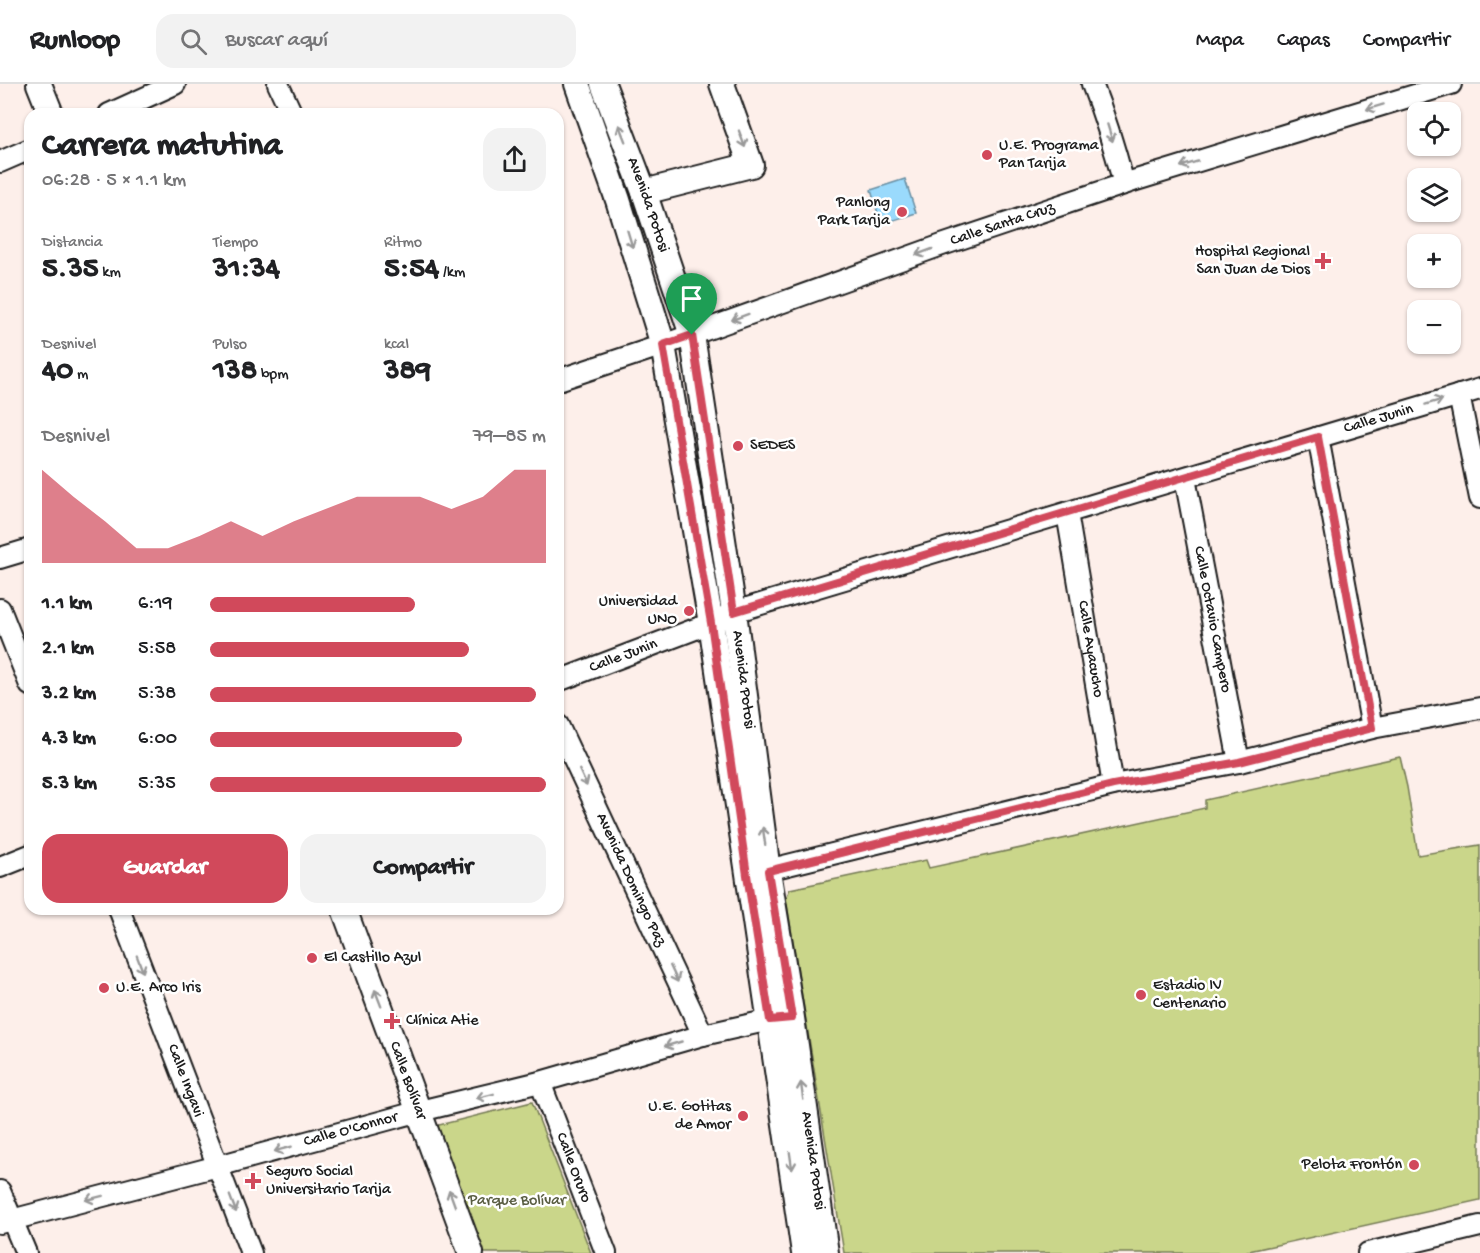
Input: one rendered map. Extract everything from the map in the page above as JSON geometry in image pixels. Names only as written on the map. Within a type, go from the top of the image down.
[{"type":"street","points":[[39,84],[49,108]]},
{"type":"street","points":[[122,108],[175,84]]},
{"type":"street","points":[[278,84],[289,108]]},
{"type":"street","name":"Avenida Potosi","points":[[577,84],[618,200],[663,345],[711,623],[758,873],[781,1019],[826,1253]]},
{"type":"street","name":"Avenida Potosi","points":[[603,84],[644,192],[692,335],[734,612],[758,873]]},
{"type":"street","points":[[618,200],[751,165],[722,84]]},
{"type":"street","points":[[1092,84],[1112,138],[1124,184]]},
{"type":"street","name":"Calle Santa Cruz","points":[[564,378],[692,335],[942,245],[1124,184],[1451,84]]},
{"type":"street","points":[[0,162],[24,152]]},
{"type":"street","name":"Calle Junin","points":[[564,679],[711,623],[734,612],[1480,389]]},
{"type":"street","points":[[1459,395],[1480,498]]},
{"type":"street","points":[[1318,437],[1372,728]]},
{"type":"street","name":"Calle Octavio Campero","points":[[1185,478],[1239,762]]},
{"type":"street","name":"Calle Ayacucho","points":[[1067,513],[1113,785]]},
{"type":"street","points":[[0,558],[24,551]]},
{"type":"street","points":[[0,609],[24,670]]},
{"type":"street","points":[[758,873],[1113,785],[1239,762],[1372,728],[1480,708]]},
{"type":"street","name":"Avenida Domingo Paz","points":[[564,738],[703,1035]]},
{"type":"street","points":[[0,867],[24,857]]},
{"type":"street","name":"Calle Ingavi","points":[[120,915],[251,1253]]},
{"type":"street","name":"Calle Bolívar","points":[[346,915],[471,1253]]},
{"type":"street","name":"Avenida Potosi","points":[[781,1019],[804,1253]]},
{"type":"street","name":"Calle O'Connor","points":[[6,1221],[420,1111],[540,1082],[703,1035],[781,1019]]},
{"type":"street","name":"Calle Oruro","points":[[540,1082],[606,1253]]},
{"type":"street","points":[[0,1191],[6,1221],[26,1253]]},
{"type":"street","points":[[1368,1253],[1480,1226]]},
{"type":"green space","name":"Estadio IV Centenario","points":[[1400,757],[1418,855],[1480,845],[1480,1200],[1240,1253],[844,1253],[786,898],[790,889],[926,860],[929,868],[1205,808],[1205,800]]},
{"type":"green space","name":"Parque Bolívar","points":[[532,1102],[591,1253],[483,1253],[435,1126]]},
{"type":"water","points":[[905,179],[916,213],[881,224],[871,190]]},
{"type":"place","name":"U.E. Programa Pan Tarija","points":[[987,155]]},
{"type":"place","name":"Panlong Park Tarija","points":[[902,212]]},
{"type":"place","name":"Hospital Regional San Juan de Dios","points":[[1323,261]]},
{"type":"place","name":"SEDES","points":[[738,446]]},
{"type":"place","name":"Universidad UNO","points":[[689,611]]},
{"type":"place","name":"El Castillo Azul","points":[[312,958]]},
{"type":"place","name":"U.E. Arco Iris","points":[[104,988]]},
{"type":"place","name":"Estadio IV Centenario","points":[[1141,995]]},
{"type":"place","name":"Clínica Atie","points":[[392,1021]]},
{"type":"place","name":"U.E. Gotitas de Amor","points":[[743,1116]]},
{"type":"place","name":"Pelota Frontón","points":[[1414,1165]]},
{"type":"place","name":"Seguro Social Universitario Tarija","points":[[253,1181]]},
{"type":"route","points":[[692,335],[734,612],[1318,437],[1372,728],[1239,762],[1113,785],[768,871],[792,1018],[770,1020],[711,623],[663,345],[692,335]]}]
